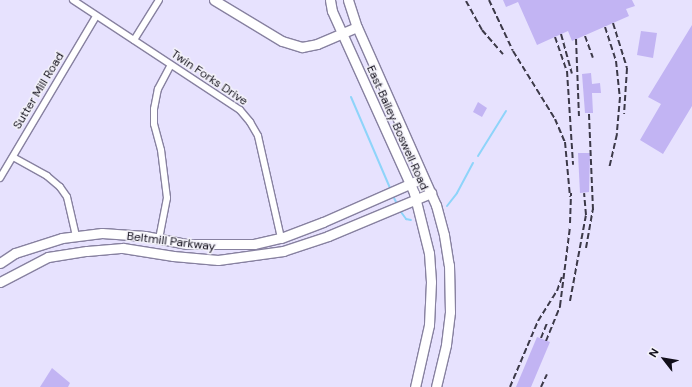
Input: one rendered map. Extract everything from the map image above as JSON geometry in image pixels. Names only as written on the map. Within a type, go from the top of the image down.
[{"type":"street","name":"Twin Forks Drive","points":[[73,0],[240,110],[250,122],[258,136],[281,238]]},
{"type":"street","points":[[134,40],[159,0]]},
{"type":"street","points":[[214,0],[291,44],[302,47],[316,44],[357,27]]},
{"type":"street","name":"East Bailey Boswell Road","points":[[330,0],[342,33],[410,184],[416,200],[429,253],[431,282],[427,339],[415,387]]},
{"type":"street","name":"East Bailey Boswell Road","points":[[348,0],[357,27],[431,193],[444,235],[451,296],[446,345],[436,387]]},
{"type":"street","name":"Sutter Mill Road","points":[[0,178],[96,16]]},
{"type":"street","points":[[156,253],[167,198],[161,150],[154,124],[154,109],[158,89],[171,65]]},
{"type":"street","points":[[12,157],[47,176],[60,187],[68,197],[78,252]]},
{"type":"street","name":"Beltmill Parkway","points":[[0,263],[16,253],[76,236],[102,233],[160,239],[187,244],[234,246],[281,238],[423,178]]},
{"type":"street","name":"Beltmill Parkway","points":[[0,282],[48,258],[78,252],[123,248],[218,260],[283,251],[431,193]]},
{"type":"street","points":[[281,238],[283,251]]},
{"type":"building","points":[[503,0],[632,0],[635,6],[626,9],[629,16],[572,41],[568,31],[537,45],[518,2],[506,7]]},
{"type":"building","points":[[692,25],[692,106],[663,154],[640,140],[661,104],[648,97]]},
{"type":"building","points":[[641,31],[657,33],[653,58],[637,55]]},
{"type":"building","points":[[591,73],[592,84],[600,83],[601,93],[592,93],[593,113],[585,113],[582,74]]},
{"type":"building","points":[[478,102],[487,108],[482,117],[473,112]]},
{"type":"building","points":[[578,153],[590,153],[589,192],[580,193]]},
{"type":"building","points":[[537,337],[550,342],[531,387],[516,387]]},
{"type":"building","points":[[52,368],[70,383],[68,387],[40,387]]},
{"type":"waterway","points":[[351,97],[390,188]]},
{"type":"waterway","points":[[478,156],[506,111]]},
{"type":"waterway","points":[[447,206],[457,193],[473,163]]},
{"type":"waterway","points":[[393,196],[397,204]]},
{"type":"waterway","points":[[401,212],[406,219],[411,220]]},
{"type":"railway","points":[[489,0],[513,51],[555,119],[565,142],[570,197]]},
{"type":"railway","points":[[466,1],[482,30],[503,54]]},
{"type":"railway","points":[[613,23],[627,68],[624,114]]},
{"type":"railway","points":[[605,27],[616,61],[620,97],[617,134],[609,168]]},
{"type":"railway","points":[[561,34],[572,74]]},
{"type":"railway","points":[[585,36],[593,58]]},
{"type":"railway","points":[[555,37],[567,71],[573,165]]},
{"type":"railway","points":[[576,39],[579,116]]},
{"type":"railway","points":[[586,248],[593,210],[589,113]]},
{"type":"railway","points":[[570,223],[571,193]]},
{"type":"railway","points":[[570,301],[586,215],[584,193]]},
{"type":"railway","points":[[546,341],[560,306],[570,227]]},
{"type":"railway","points":[[510,387],[538,321],[557,291],[563,274]]},
{"type":"railway","points":[[541,338],[547,323]]},
{"type":"railway","points":[[541,387],[547,374]]}]
